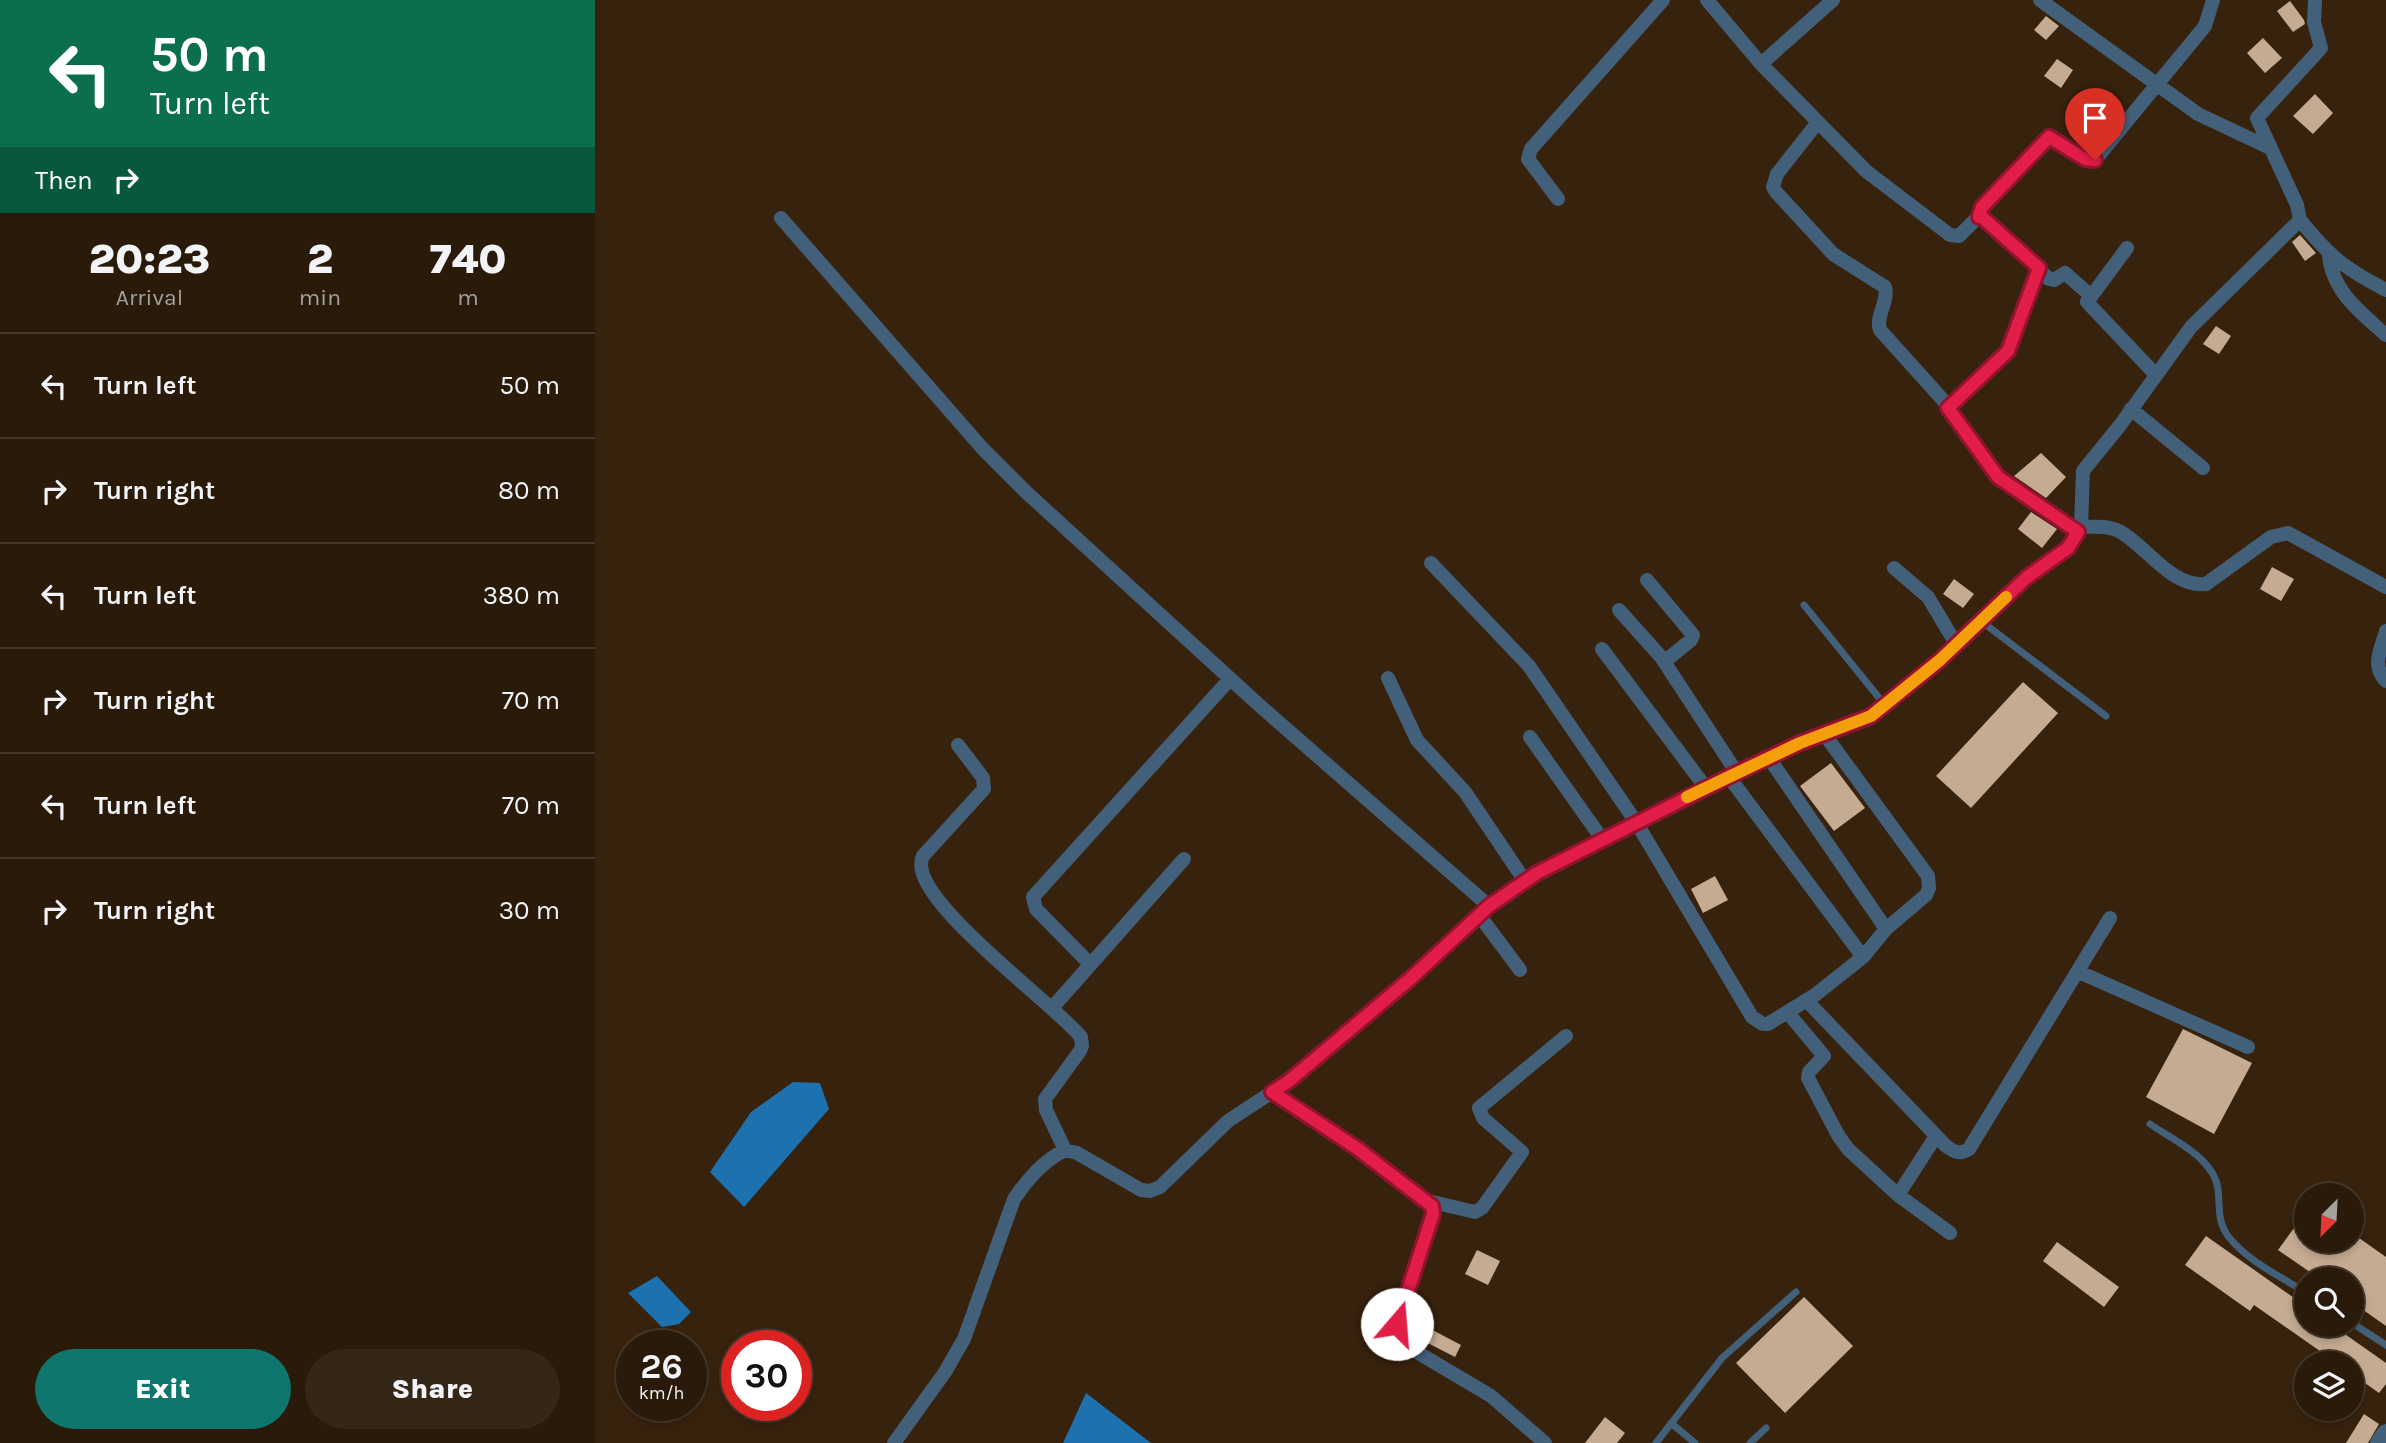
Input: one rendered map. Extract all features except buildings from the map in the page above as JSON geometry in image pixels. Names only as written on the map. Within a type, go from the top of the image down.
[{"type":"street","points":[[1558,199],[1528,159],[1531,149],[1663,0]]},
{"type":"street","points":[[1707,0],[1761,64],[1879,183],[1950,235],[1959,236],[1979,217],[1982,207],[2045,139],[2053,137],[2085,159],[2095,160],[2206,26],[2213,0]]},
{"type":"street","points":[[1761,64],[1833,0]]},
{"type":"street","points":[[2040,0],[2199,114],[2270,148]]},
{"type":"street","points":[[2315,0],[2314,22],[2321,48],[2257,118],[2297,205],[2300,220],[2329,255],[2353,273],[2386,290]]},
{"type":"street","points":[[1818,122],[1777,174],[1773,187],[1833,254],[1885,287],[1887,295],[1878,326],[1948,408],[1998,477],[2080,530],[2100,527],[2119,531],[2172,573],[2195,585],[2206,584],[2271,537],[2288,533],[2386,587]]},
{"type":"street","points":[[1979,217],[2051,280],[2065,274],[2090,295]]},
{"type":"street","points":[[781,218],[983,449],[1484,910],[1520,971]]},
{"type":"street","points":[[958,745],[983,778],[984,789],[923,856],[919,868],[923,878],[952,918],[1052,1008],[1078,1033],[1083,1042],[1080,1051],[1045,1099],[1046,1110],[1065,1150],[1090,1160],[1129,1185],[1150,1191],[1160,1187],[1228,1121],[1289,1081],[1410,979],[1484,910],[1525,881],[1636,822],[1769,758],[1871,716],[1885,705],[1956,644],[2026,578],[2068,548],[2080,530],[2083,471],[2191,327],[2300,220]]},
{"type":"street","points":[[2127,248],[2090,295],[2087,304],[2156,374]]},
{"type":"street","points":[[2329,255],[2330,273],[2349,300],[2386,335]]},
{"type":"street","points":[[1948,408],[2008,351],[2039,268]]},
{"type":"street","points":[[2131,409],[2203,468]]},
{"type":"street","points":[[1431,563],[1529,666],[1636,822],[1752,1017],[1763,1024],[1788,1013],[1863,957],[1886,929],[1926,895],[1929,888],[1928,876],[1825,735]]},
{"type":"street","points":[[1894,568],[1928,597],[1956,644]]},
{"type":"street","points":[[1647,580],[1693,635],[1691,640],[1664,662]]},
{"type":"street","points":[[1619,610],[1664,662],[1733,775],[1863,957]]},
{"type":"street","points":[[2386,631],[2377,665],[2378,672],[2386,681]]},
{"type":"street","points":[[1602,649],[1706,788]]},
{"type":"street","points":[[1388,678],[1417,740],[1465,792],[1525,881]]},
{"type":"street","points":[[1090,964],[1036,909],[1033,897],[1230,679]]},
{"type":"street","points":[[1530,737],[1602,839]]},
{"type":"street","points":[[1769,758],[1886,929]]},
{"type":"street","points":[[1052,1008],[1184,859]]},
{"type":"street","points":[[1806,1000],[1936,1136],[1953,1152],[1959,1153],[1969,1149],[2110,918]]},
{"type":"street","points":[[2079,972],[2248,1047]]},
{"type":"street","points":[[1788,1013],[1823,1056],[1809,1072],[1808,1078],[1838,1135],[1849,1149],[1898,1195],[1950,1233]]},
{"type":"street","points":[[1272,1092],[1358,1149],[1428,1201],[1475,1212],[1482,1208],[1522,1152],[1483,1118],[1479,1108],[1566,1036]]},
{"type":"street","points":[[1898,1195],[1936,1136]]},
{"type":"street","points":[[894,1443],[945,1372],[964,1339],[1014,1199],[1051,1156],[1065,1150]]},
{"type":"street","points":[[1428,1201],[1433,1214],[1397,1324],[1398,1334],[1410,1348],[1491,1396],[1545,1443]]},
{"type":"street","points":[[2379,1443],[2386,1433]]},
{"type":"lane","points":[[1804,605],[1885,705]]},
{"type":"lane","points":[[1981,621],[2106,716]]},
{"type":"lane","points":[[2150,1124],[2196,1156],[2210,1170],[2218,1189],[2221,1224],[2229,1238],[2250,1256],[2294,1285]]},
{"type":"lane","points":[[1656,1443],[1723,1358],[1796,1292]]},
{"type":"lane","points":[[2364,1331],[2386,1345]]},
{"type":"lane","points":[[1671,1423],[1695,1443]]},
{"type":"lane","points":[[1750,1443],[1766,1428]]},
{"type":"water","points":[[793,1082],[820,1083],[829,1109],[744,1207],[710,1172],[751,1112]]},
{"type":"water","points":[[657,1276],[691,1312],[679,1324],[662,1327],[628,1293]]},
{"type":"water","points":[[1086,1393],[1151,1443],[1063,1443]]},
{"type":"slow traffic","points":[[1687,797],[1800,743],[1871,716],[1940,660],[2006,597]]},
{"type":"route","points":[[1397,1324],[1433,1214],[1432,1206],[1358,1149],[1272,1092],[1289,1081],[1410,979],[1489,906],[1537,873],[1800,743],[1871,716],[1940,660],[2026,578],[2068,548],[2078,532],[1998,477],[1948,408],[2008,351],[2039,268],[1979,217],[1982,207],[2049,137],[2085,159],[2091,162],[2095,160]]}]
